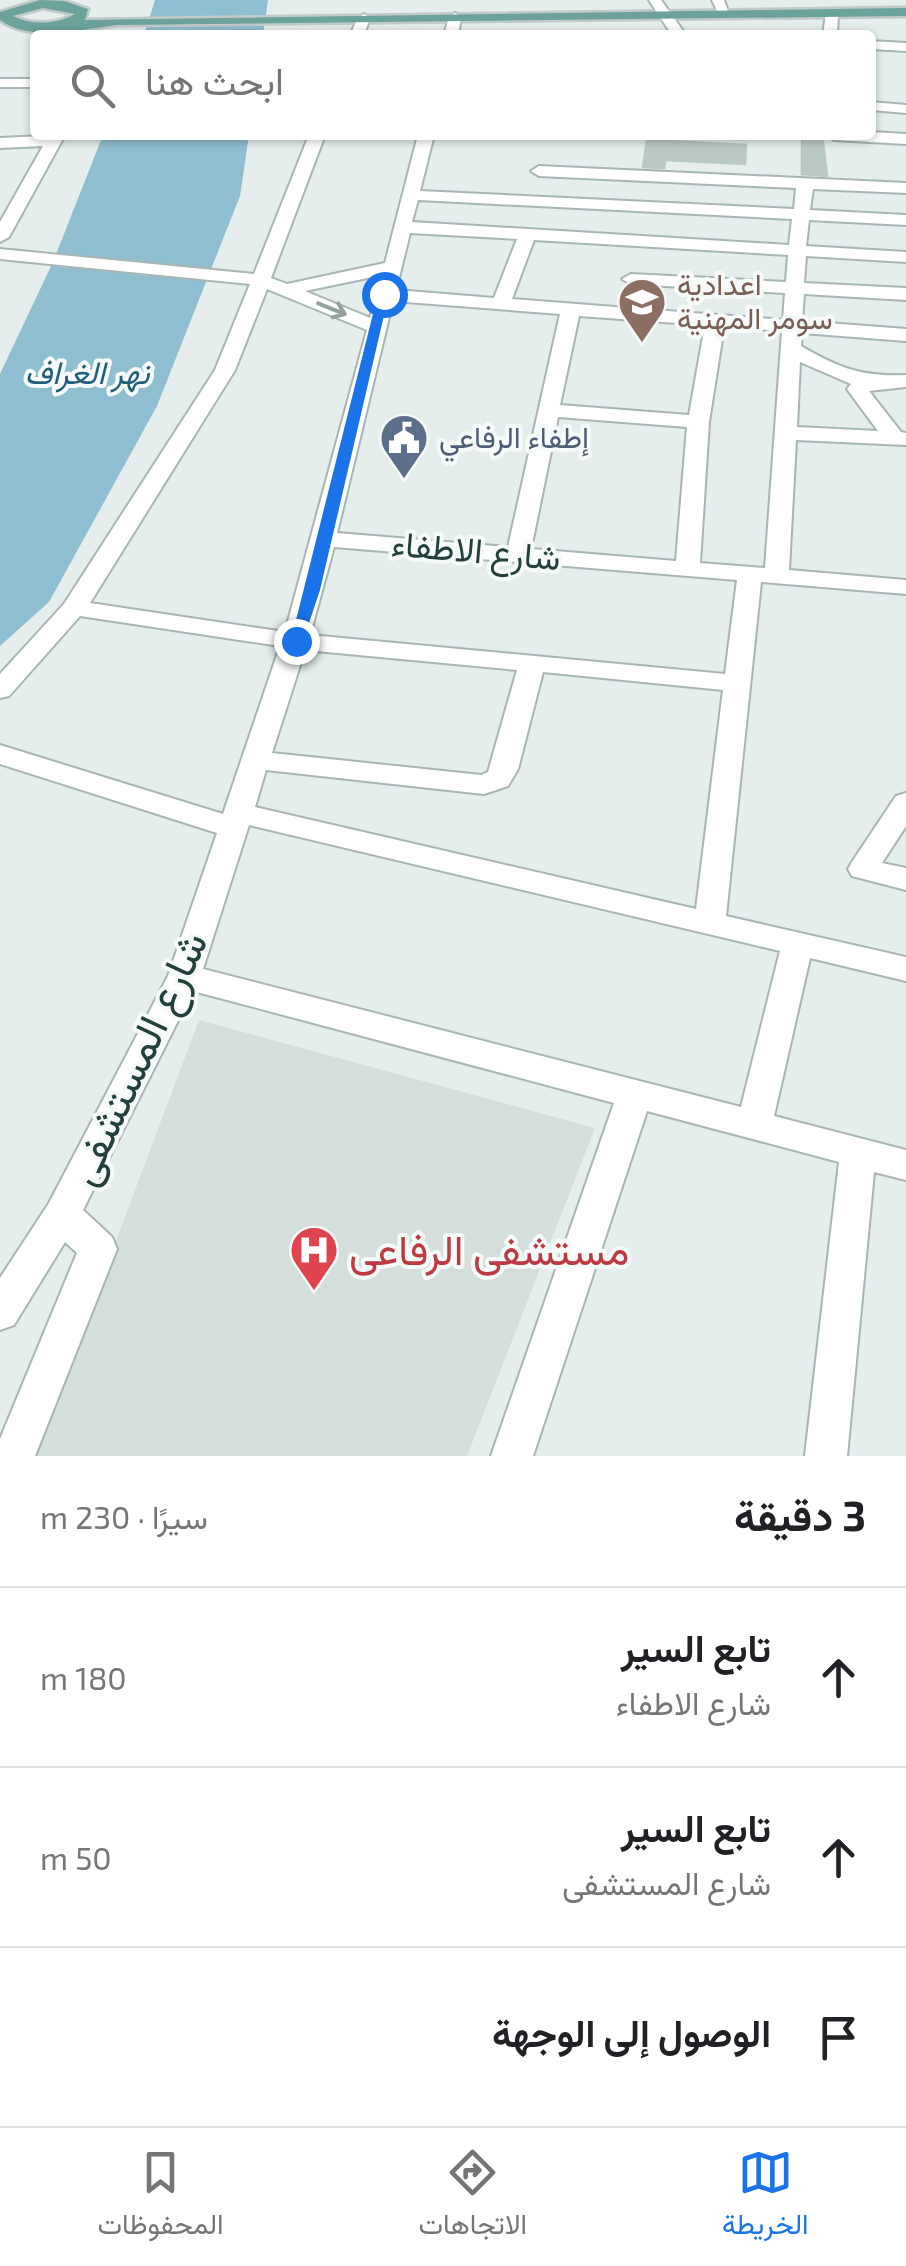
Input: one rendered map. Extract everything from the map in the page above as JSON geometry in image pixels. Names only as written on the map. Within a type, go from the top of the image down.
[{"type":"main road","points":[[364,18],[371,0]]},
{"type":"main road","points":[[454,0],[455,18]]},
{"type":"main road","points":[[94,19],[78,4],[50,4],[5,12],[15,25],[66,30],[94,19],[667,14],[722,7],[832,13],[906,12]]},
{"type":"main road","points":[[66,30],[83,15],[78,4]]},
{"type":"street","points":[[655,0],[676,30]]},
{"type":"street","points":[[830,30],[832,13]]},
{"type":"street","points":[[360,30],[364,18]]},
{"type":"street","points":[[452,30],[455,18]]},
{"type":"street","points":[[876,45],[906,47]]},
{"type":"street","points":[[0,83],[30,83]]},
{"type":"street","points":[[876,106],[906,108]]},
{"type":"street","points":[[876,137],[906,139]]},
{"type":"street","points":[[0,143],[33,140]]},
{"type":"street","points":[[0,237],[54,140]]},
{"type":"street","points":[[0,690],[74,608],[225,370],[315,140]]},
{"type":"street","points":[[324,538],[425,140]]},
{"type":"street","points":[[539,171],[906,188]]},
{"type":"street","points":[[622,315],[640,242],[648,176]]},
{"type":"street","points":[[710,921],[738,683],[764,575],[786,434],[805,184]]},
{"type":"street","points":[[411,194],[906,220]]},
{"type":"street","points":[[402,228],[906,256]]},
{"type":"street","points":[[501,303],[526,235]]},
{"type":"street","points":[[5,254],[261,280],[377,327]]},
{"type":"street","points":[[286,290],[392,267]]},
{"type":"street","points":[[631,279],[906,294]]},
{"type":"street","points":[[384,294],[715,324],[792,338],[906,335]]},
{"type":"street","points":[[518,555],[570,311]]},
{"type":"street","points":[[687,569],[698,422],[715,324]]},
{"type":"street","points":[[792,338],[822,366],[866,383],[906,381]]},
{"type":"street","points":[[866,383],[857,389],[860,395],[900,438]]},
{"type":"street","points":[[549,410],[698,422]]},
{"type":"street","points":[[786,434],[900,438]]},
{"type":"street","name":"شارع الاطفاء","points":[[324,538],[906,587]]},
{"type":"street","name":"شارع المستشفى","points":[[14,1456],[98,1250],[62,1214],[184,976],[296,641],[324,538]]},
{"type":"street","points":[[74,608],[296,641],[738,683]]},
{"type":"street","points":[[256,760],[484,785],[498,779],[504,768],[532,664]]},
{"type":"street","points":[[0,754],[236,820],[710,921],[906,969]]},
{"type":"street","points":[[906,802],[863,869],[906,879]]},
{"type":"street","points":[[754,1125],[798,942]]},
{"type":"street","points":[[184,976],[906,1165]]},
{"type":"street","points":[[512,1456],[635,1094]]},
{"type":"street","points":[[826,1456],[858,1152]]},
{"type":"street","points":[[0,1312],[62,1214]]},
{"type":"shaded area","name":"مستشفی الرفاعی","points":[[199,1020],[595,1128],[467,1456],[35,1456]]},
{"type":"water","points":[[155,0],[268,0],[264,30],[146,30]]},
{"type":"water","name":"نهر الغراف","points":[[101,140],[248,140],[240,196],[157,406],[49,602],[0,646],[0,374],[53,262]]},
{"type":"building","points":[[647,140],[746,145],[745,164],[665,160],[664,168],[643,167]]},
{"type":"building","points":[[802,140],[823,140],[827,176],[802,174]]},
{"type":"place","name":"اعدادية سومر المهنية","points":[[642,344]]},
{"type":"place","name":"إطفاء الرفاعي","points":[[404,480]]},
{"type":"place","name":"مستشفی الرفاعی","points":[[314,1292]]},
{"type":"route","points":[[296,641],[384,294]]}]
